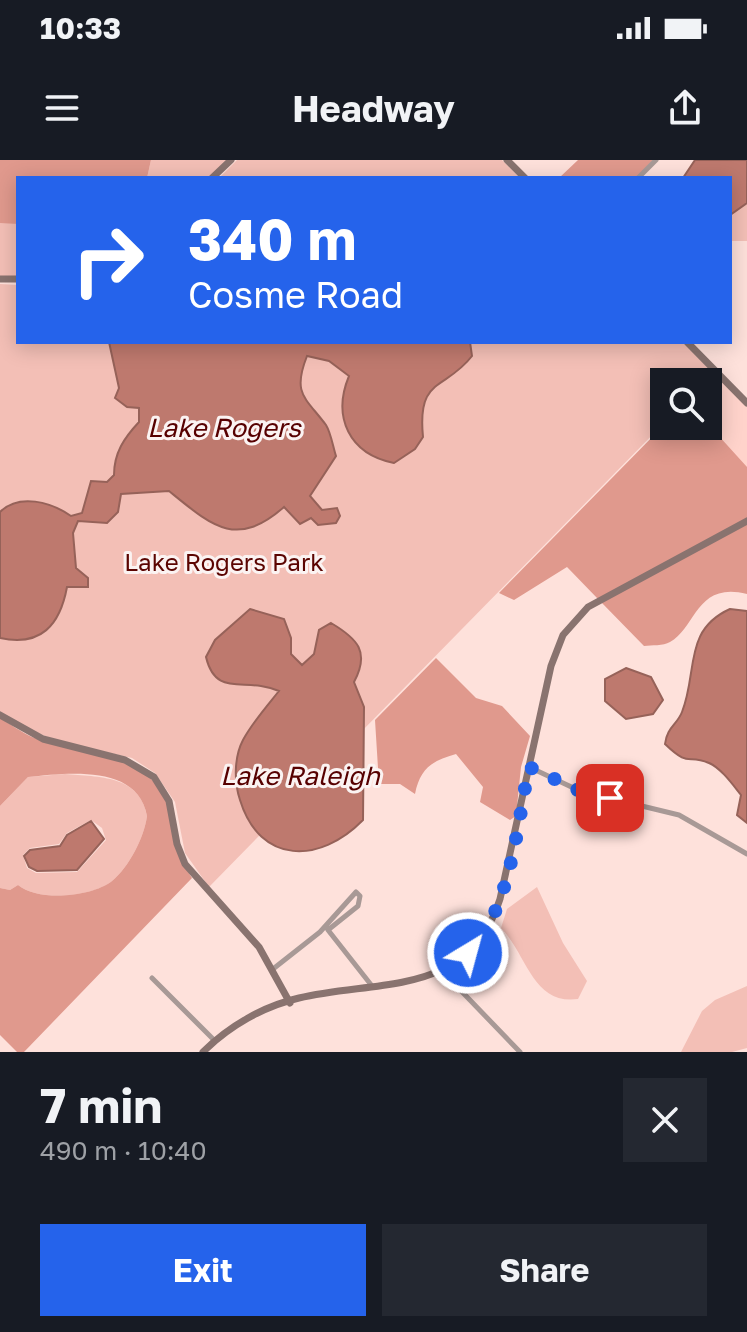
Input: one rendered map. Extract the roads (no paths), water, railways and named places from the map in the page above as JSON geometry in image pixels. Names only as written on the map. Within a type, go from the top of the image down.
[{"type":"main road","points":[[214,176],[231,160]]},
{"type":"main road","points":[[507,160],[523,176]]},
{"type":"main road","points":[[689,344],[747,403]]},
{"type":"main road","points":[[206,1052],[245,1025],[290,1002],[405,983],[442,971],[473,948],[493,918],[552,660],[572,622],[595,603],[747,521]]},
{"type":"main road","points":[[0,715],[43,739],[125,760],[150,773],[167,796],[185,864],[251,937],[273,969],[290,1002]]},
{"type":"main road","points":[[206,1052],[215,1041],[249,1018],[290,1002],[372,986],[405,983]]},
{"type":"street","points":[[640,176],[656,160]]},
{"type":"street","points":[[529,767],[580,791],[679,815],[747,854]]},
{"type":"street","points":[[273,969],[320,932],[353,893],[358,893],[358,906],[328,930],[372,986]]},
{"type":"street","points":[[442,971],[520,1052]]},
{"type":"street","points":[[152,978],[215,1041]]},
{"type":"water","points":[[695,160],[747,160],[747,203],[732,214],[732,176],[684,176]]},
{"type":"water","name":"Lake Rogers","points":[[109,344],[470,344],[472,356],[429,394],[422,417],[423,437],[415,449],[394,463],[366,451],[348,432],[343,406],[349,376],[329,361],[307,356],[301,379],[303,394],[328,428],[336,456],[310,496],[322,510],[337,508],[340,516],[336,523],[318,525],[311,518],[300,524],[284,507],[267,520],[238,530],[212,523],[169,491],[121,494],[118,512],[107,523],[78,521],[73,533],[76,568],[88,578],[88,587],[67,587],[54,622],[37,636],[14,640],[0,638],[0,512],[8,506],[26,501],[54,507],[71,516],[82,513],[91,481],[107,482],[114,475],[121,446],[139,422],[139,408],[127,407],[115,398],[119,388]]},
{"type":"water","name":"Lake Raleigh","points":[[250,609],[284,619],[291,638],[291,654],[302,665],[314,654],[319,630],[331,623],[359,647],[361,662],[354,682],[364,707],[363,820],[328,845],[293,851],[276,846],[262,837],[249,821],[240,800],[236,770],[240,747],[251,727],[279,691],[225,682],[217,678],[206,657],[215,640]]},
{"type":"water","points":[[730,609],[747,611],[747,823],[737,815],[741,795],[722,773],[702,760],[680,756],[665,744],[687,697],[698,640],[715,618]]},
{"type":"water","points":[[626,668],[651,677],[663,700],[653,714],[626,719],[605,701],[605,679]]},
{"type":"water","points":[[91,821],[104,839],[77,870],[37,871],[29,867],[24,856],[30,850],[60,846],[67,835]]},
{"type":"park label","name":"Lake Rogers Park","points":[[224,561]]}]
